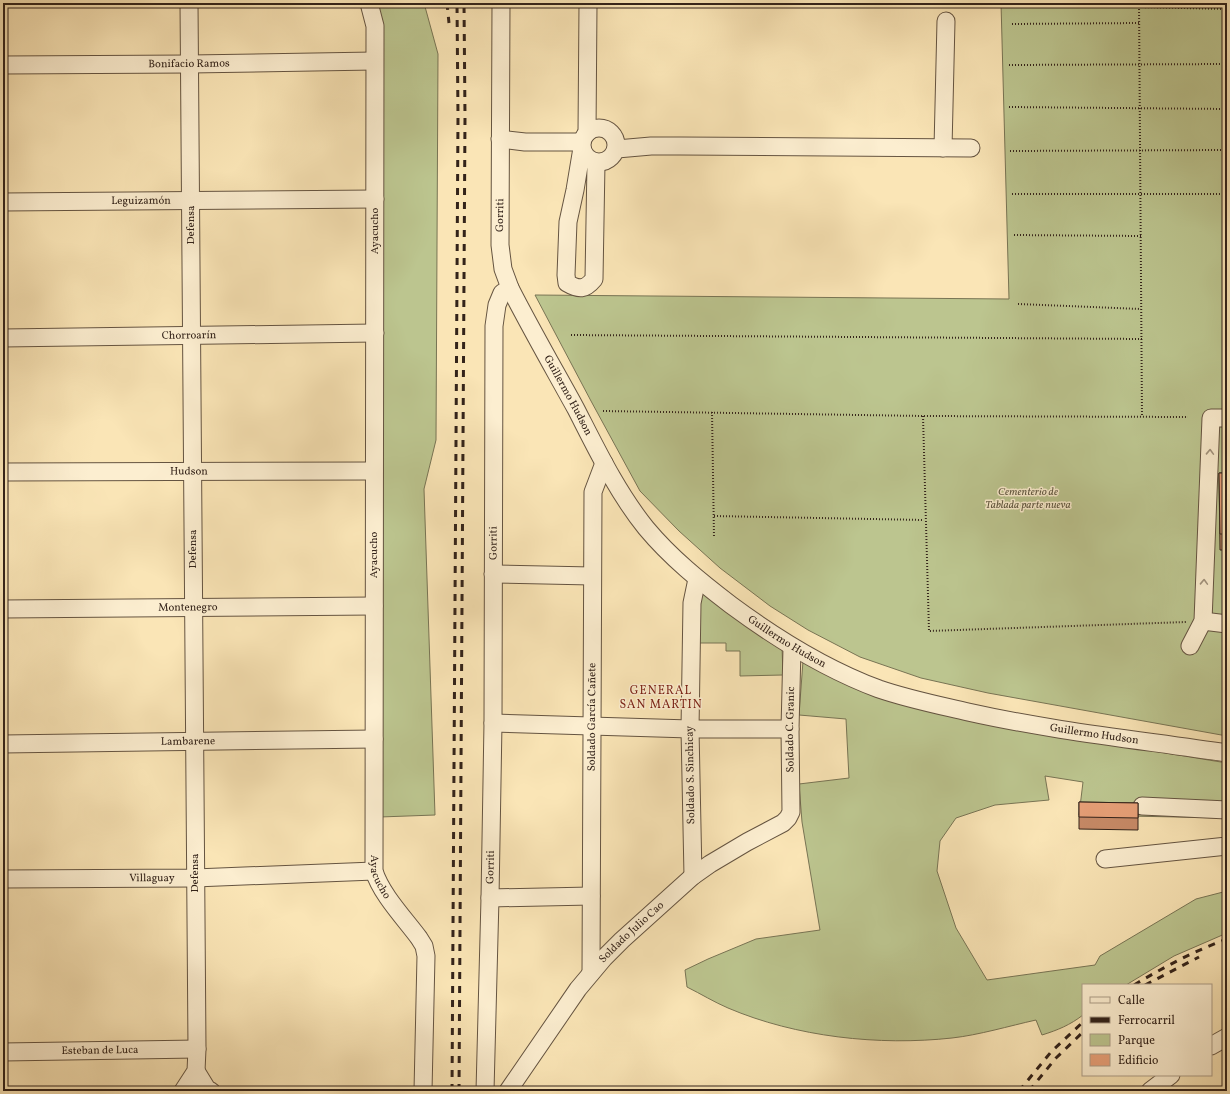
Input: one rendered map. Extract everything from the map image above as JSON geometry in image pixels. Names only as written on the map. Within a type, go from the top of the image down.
[{"type":"street","name":"Defensa","points":[[184,1091],[196,1071],[197,1049],[193,471],[190,335],[191,200],[189,3]]},
{"type":"street","name":"Ayacucho","points":[[369,3],[375,26],[376,198],[374,871],[376,880],[424,946],[426,956],[423,1091]]},
{"type":"street","name":"Gorriti","points":[[485,1091],[493,724],[492,574],[494,326],[497,305],[502,293],[510,288],[503,269],[500,245],[501,3]]},
{"type":"street","points":[[588,5],[584,141],[576,190],[568,222],[566,275],[567,283],[574,287],[584,288],[590,285],[594,279],[596,163]]},
{"type":"street","points":[[943,148],[946,21]]},
{"type":"street","name":"Bonifacio Ramos","points":[[3,65],[190,64],[374,60]]},
{"type":"street","points":[[500,139],[532,142],[584,141],[597,128],[608,130],[615,138],[617,148],[615,154],[607,161],[596,163],[587,158],[584,141]]},
{"type":"street","points":[[617,148],[665,146],[971,148]]},
{"type":"street","name":"Leguizamón","points":[[3,202],[376,198]]},
{"type":"street","name":"Guillermo Hudson","points":[[510,288],[604,463],[646,528],[697,579],[792,648],[846,675],[880,689],[931,704],[1020,723],[1227,753]]},
{"type":"street","name":"Chorroarín","points":[[3,338],[375,334]]},
{"type":"street","points":[[1190,646],[1194,622],[1211,418],[1227,418]]},
{"type":"street","name":"Soldado García Cañete","points":[[591,972],[593,492],[604,463]]},
{"type":"street","name":"Hudson","points":[[3,472],[374,471]]},
{"type":"street","points":[[492,574],[592,576]]},
{"type":"street","name":"Soldado S. Sinchicay","points":[[693,876],[690,729],[692,603],[697,579]]},
{"type":"street","name":"Montenegro","points":[[3,609],[374,606]]},
{"type":"street","points":[[1194,622],[1227,624]]},
{"type":"street","name":"Soldado C. Granic","points":[[790,812],[792,648]]},
{"type":"street","points":[[493,724],[690,729],[790,729]]},
{"type":"street","name":"Lambarene","points":[[3,744],[195,740],[374,739]]},
{"type":"street","points":[[1142,806],[1227,810]]},
{"type":"street","name":"Soldado Julio Cao","points":[[508,1091],[562,1011],[591,972],[622,940],[693,876],[729,853],[783,823],[788,818],[790,812]]},
{"type":"street","points":[[1105,858],[1227,846]]},
{"type":"street","name":"Villaguay","points":[[3,879],[195,878],[374,871]]},
{"type":"street","points":[[490,898],[591,896]]},
{"type":"street","points":[[1212,1045],[1227,1037]]},
{"type":"street","name":"Esteban de Luca","points":[[3,1052],[197,1049]]},
{"type":"street","points":[[196,1071],[207,1089],[211,1091]]},
{"type":"street","points":[[1150,1091],[1169,1076]]},
{"type":"path","points":[[1139,3],[1142,417]]},
{"type":"path","points":[[1139,7],[1225,9],[1227,7]]},
{"type":"path","points":[[1012,24],[1139,23]]},
{"type":"path","points":[[1009,65],[1227,64]]},
{"type":"path","points":[[1009,107],[1227,108]]},
{"type":"path","points":[[1010,151],[1227,150]]},
{"type":"path","points":[[1012,194],[1227,194]]},
{"type":"path","points":[[1014,235],[1141,236]]},
{"type":"path","points":[[1018,304],[1141,309]]},
{"type":"path","points":[[571,335],[1142,339]]},
{"type":"path","points":[[603,411],[1188,418]]},
{"type":"path","points":[[712,412],[714,537]]},
{"type":"path","points":[[922,416],[929,631],[1194,622]]},
{"type":"path","points":[[714,516],[925,520]]},
{"type":"green space","points":[[373,3],[424,3],[438,54],[436,440],[424,489],[435,815],[380,817]]},
{"type":"green space","name":"Cementerio de Tablada parte nueva","points":[[1001,3],[1227,3],[1227,736],[988,693],[921,678],[860,657],[808,630],[770,606],[720,568],[679,531],[640,491],[535,295],[1009,299]]},
{"type":"green space","points":[[702,593],[782,647],[783,675],[740,676],[740,651],[726,651],[726,643],[698,643],[699,595]]},
{"type":"green space","points":[[803,661],[1006,727],[1227,763],[1227,818],[1079,815],[1083,782],[1045,776],[1049,800],[995,805],[956,818],[940,841],[937,871],[956,928],[987,980],[1095,965],[1100,956],[1196,899],[1227,891],[1227,933],[1174,956],[1128,984],[1082,984],[1082,1016],[1064,1027],[1042,1035],[1036,1020],[962,1037],[896,1041],[867,1040],[838,1037],[781,1026],[754,1018],[723,1006],[687,987],[685,970],[756,939],[820,930],[802,822],[799,784],[849,778],[846,719],[799,715]]},
{"type":"building","points":[[1219,473],[1227,473],[1227,534],[1220,534]]},
{"type":"building","points":[[1079,802],[1138,803],[1138,818],[1079,817]]},
{"type":"railway","points":[[447,3],[449,23]]},
{"type":"railway","points":[[452,1091],[458,117],[457,3]]},
{"type":"railway","points":[[459,1091],[465,117],[464,3]]},
{"type":"railway","points":[[1136,984],[1179,960],[1227,939]]},
{"type":"railway","points":[[1147,984],[1199,957]]},
{"type":"railway","points":[[1019,1091],[1051,1052],[1082,1023]]},
{"type":"railway","points":[[1029,1091],[1056,1058],[1082,1033]]},
{"type":"district","name":"GENERAL SAN MARTIN","points":[[661,698]]}]
